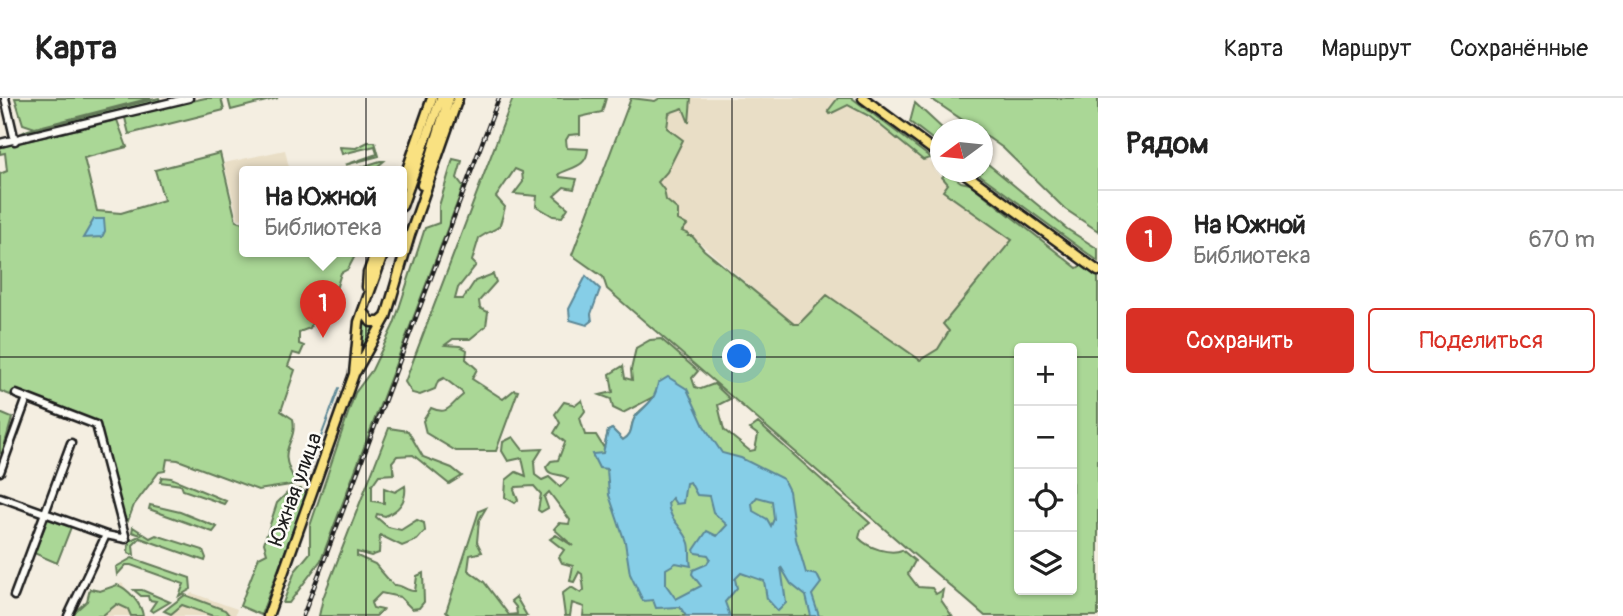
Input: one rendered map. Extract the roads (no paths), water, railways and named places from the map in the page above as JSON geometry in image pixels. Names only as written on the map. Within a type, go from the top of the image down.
[{"type":"main road","points":[[407,170],[432,98]]},
{"type":"main road","points":[[407,192],[441,98]]},
{"type":"main road","points":[[407,245],[429,156],[449,98]]},
{"type":"main road","points":[[410,235],[458,98]]},
{"type":"main road","points":[[863,98],[930,148]]},
{"type":"main road","points":[[977,182],[1098,271]]},
{"type":"main road","points":[[366,297],[368,273],[374,257]]},
{"type":"main road","points":[[354,374],[363,308],[382,257]]},
{"type":"main road","points":[[354,374],[386,317],[404,257]]},
{"type":"main road","points":[[363,308],[364,316],[371,322],[380,323],[386,317]]},
{"type":"main road","name":"Южная улица","points":[[268,616],[354,374]]},
{"type":"street","points":[[5,98],[15,141]]},
{"type":"street","points":[[0,143],[189,98]]},
{"type":"street","points":[[0,506],[1,497],[106,535],[126,538],[96,425],[16,394]]},
{"type":"street","points":[[0,472],[27,398]]},
{"type":"street","points":[[14,596],[71,443]]},
{"type":"street","points":[[68,616],[106,535]]},
{"type":"water","points":[[94,219],[104,219],[105,231],[102,237],[83,238]]},
{"type":"water","points":[[586,276],[600,289],[591,314],[592,321],[587,325],[570,320],[569,309]]},
{"type":"water","points":[[668,377],[687,389],[704,426],[722,453],[741,458],[783,479],[789,491],[796,539],[806,573],[817,575],[821,583],[812,595],[819,616],[811,616],[806,596],[791,584],[781,567],[786,603],[778,611],[767,599],[764,581],[741,573],[735,579],[737,588],[725,602],[730,616],[686,616],[680,607],[656,608],[653,600],[643,601],[630,574],[625,542],[609,495],[607,469],[599,468],[592,454],[603,453],[608,431],[612,429],[623,440],[627,437],[636,416],[653,398],[658,383]],"holes":[[[690,482],[697,495],[709,496],[713,512],[727,525],[717,536],[707,531],[694,550],[710,558],[707,564],[693,570],[692,574],[701,586],[676,599],[666,585],[666,569],[676,563],[691,566],[690,548],[687,537],[671,515],[668,503],[672,498],[676,504],[683,503],[686,483]],[[757,497],[772,501],[774,519],[771,526],[767,519],[753,511],[752,503]]]},
{"type":"waterway","points":[[308,472],[339,388]]},
{"type":"railway","points":[[303,616],[499,98]]},
{"type":"place","name":"На Южной","points":[[323,338]]}]
